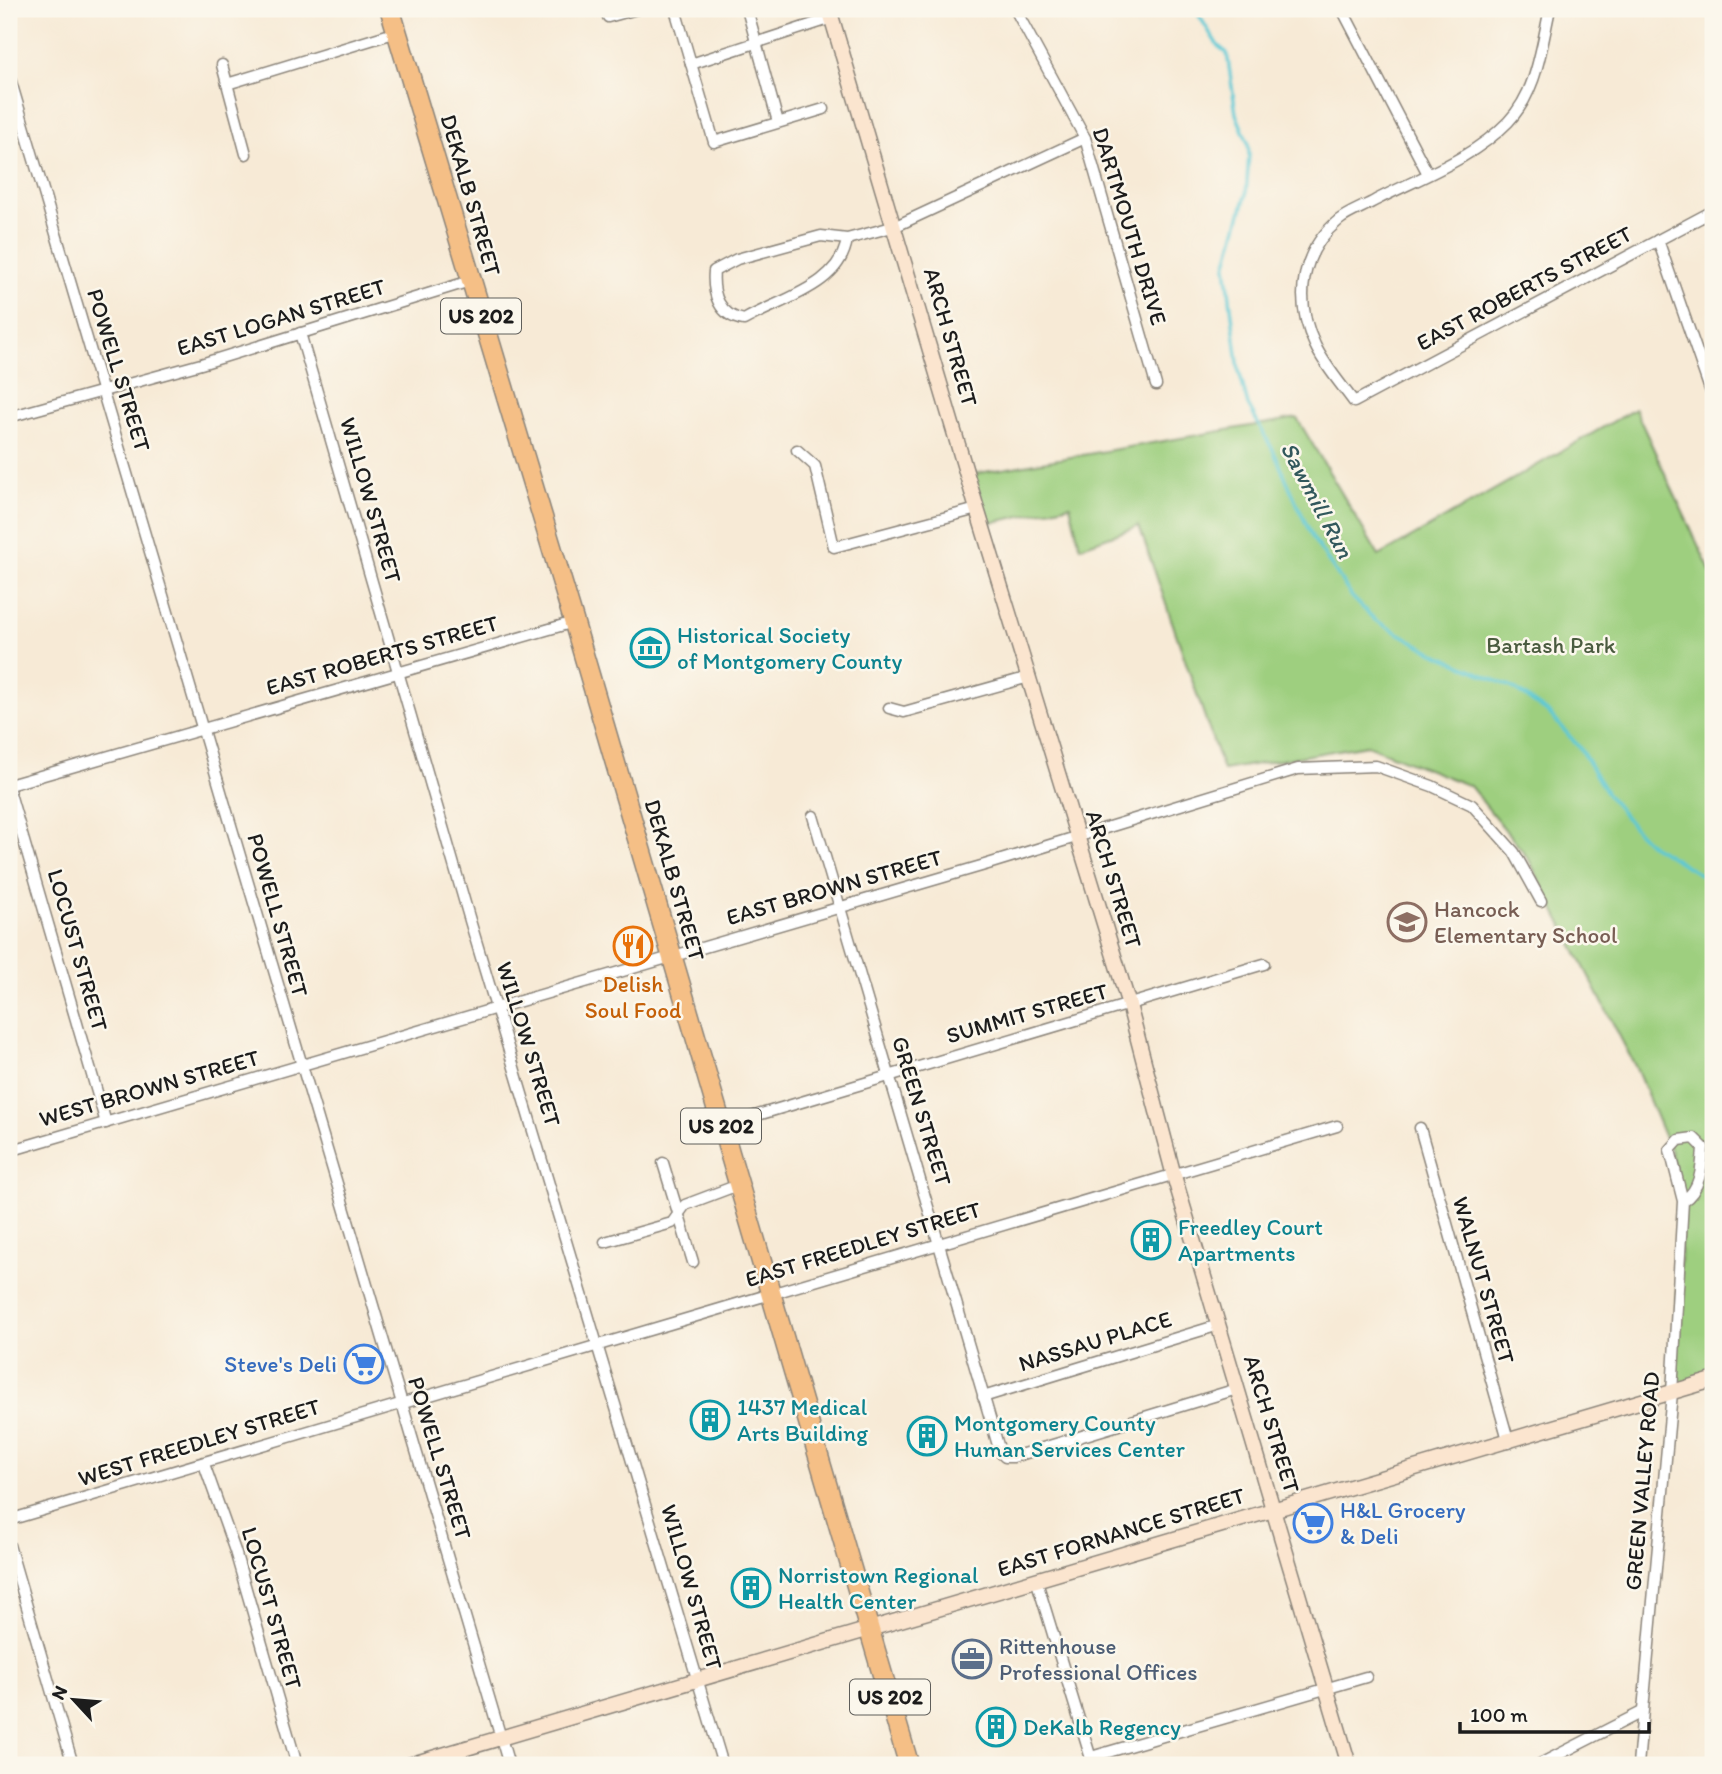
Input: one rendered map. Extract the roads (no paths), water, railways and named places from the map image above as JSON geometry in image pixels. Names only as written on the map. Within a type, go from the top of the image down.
[{"type":"highway","name":"DEKALB STREET","points":[[390,9],[574,622],[909,1765]]},
{"type":"street","points":[[608,17],[638,9]]},
{"type":"street","points":[[675,9],[714,142],[824,109]]},
{"type":"street","points":[[747,9],[778,121]]},
{"type":"street","name":"DARTMOUTH DRIVE","points":[[1015,9],[1085,138],[1157,385]]},
{"type":"street","points":[[1342,9],[1428,174],[1458,160],[1485,142],[1509,121],[1527,96],[1534,78],[1550,9]]},
{"type":"street","points":[[691,64],[757,43],[831,13]]},
{"type":"street","name":"ARCH STREET","points":[[831,13],[896,226],[977,509],[1129,1005],[1174,1176],[1349,1765]]},
{"type":"street","points":[[227,84],[397,32]]},
{"type":"street","points":[[222,65],[246,154]]},
{"type":"street","name":"POWELL STREET","points":[[9,75],[300,1066],[509,1765]]},
{"type":"street","points":[[847,239],[845,254],[828,277],[744,320],[733,318],[720,306],[712,286],[714,271],[737,259],[821,236],[847,239],[896,226],[1085,138]]},
{"type":"street","name":"EAST ROBERTS STREET","points":[[1428,174],[1340,219],[1316,243],[1307,266],[1302,293],[1305,320],[1316,347],[1354,402],[1713,211]]},
{"type":"street","points":[[1658,240],[1710,377],[1713,398]]},
{"type":"street","name":"EAST LOGAN STREET","points":[[9,417],[104,392],[470,281]]},
{"type":"street","name":"WILLOW STREET","points":[[300,333],[496,1007],[723,1765]]},
{"type":"street","points":[[797,450],[815,466],[834,547],[977,509]]},
{"type":"street","name":"EAST ROBERTS STREET","points":[[9,788],[202,727],[574,622]]},
{"type":"street","points":[[889,708],[904,712],[1028,677]]},
{"type":"street","name":"EAST BROWN STREET","points":[[300,1066],[1077,837],[1298,769],[1376,766],[1472,805],[1514,852],[1541,901]]},
{"type":"street","name":"LOCUST STREET","points":[[9,788],[106,1123]]},
{"type":"street","name":"GREEN STREET","points":[[813,816],[1000,1452],[1005,1457],[1237,1389]]},
{"type":"street","name":"SUMMIT STREET","points":[[721,1126],[1264,964]]},
{"type":"street","name":"WEST BROWN STREET","points":[[9,1152],[300,1066]]},
{"type":"street","name":"EAST FREEDLEY STREET","points":[[402,1402],[1337,1126]]},
{"type":"street","name":"WALNUT STREET","points":[[1420,1128],[1509,1443]]},
{"type":"street","name":"GREEN VALLEY ROAD","points":[[1638,1765],[1672,1393],[1683,1201],[1670,1150],[1679,1140],[1694,1138],[1703,1147],[1699,1181],[1683,1201]]},
{"type":"street","points":[[663,1163],[693,1262]]},
{"type":"street","points":[[606,1242],[672,1223],[679,1217],[685,1205],[738,1185]]},
{"type":"street","name":"NASSAU PLACE","points":[[983,1397],[1219,1325]]},
{"type":"street","name":"EAST FORNANCE STREET","points":[[410,1765],[697,1679],[1037,1582],[1274,1509],[1509,1443],[1713,1380]]},
{"type":"street","name":"WEST FREEDLEY STREET","points":[[9,1520],[204,1464],[402,1402]]},
{"type":"street","name":"LOCUST STREET","points":[[204,1464],[235,1551],[297,1765]]},
{"type":"street","points":[[9,1545],[73,1765]]},
{"type":"street","points":[[1037,1582],[1092,1761],[1326,1687],[1366,1677]]},
{"type":"street","points":[[1538,1765],[1642,1712]]},
{"type":"waterway","name":"Sawmill Run","points":[[1195,9],[1218,46],[1227,53],[1236,114],[1248,143],[1246,195],[1226,266],[1239,371],[1248,405],[1274,452],[1312,537],[1352,597],[1375,620],[1434,653],[1513,688],[1550,714],[1579,747],[1607,794],[1634,828],[1651,845],[1713,882]]},
{"type":"place","name":"Historical Society of Montgomery County","points":[[650,648]]},
{"type":"place","name":"Hancock Elementary School","points":[[1407,922]]},
{"type":"place","name":"Delish Soul Food","points":[[633,946]]},
{"type":"place","name":"Freedley Court Apartments","points":[[1151,1240]]},
{"type":"place","name":"Steve's Deli","points":[[364,1364]]},
{"type":"place","name":"1437 Medical Arts Building","points":[[710,1420]]},
{"type":"place","name":"Montgomery County Human Services Center","points":[[927,1436]]},
{"type":"place","name":"H&L Grocery & Deli","points":[[1313,1523]]},
{"type":"place","name":"Norristown Regional Health Center","points":[[751,1588]]},
{"type":"place","name":"Rittenhouse Professional Offices","points":[[972,1659]]},
{"type":"place","name":"DeKalb Regency","points":[[996,1727]]},
{"type":"park label","name":"Bartash Park","points":[[1551,645]]}]
